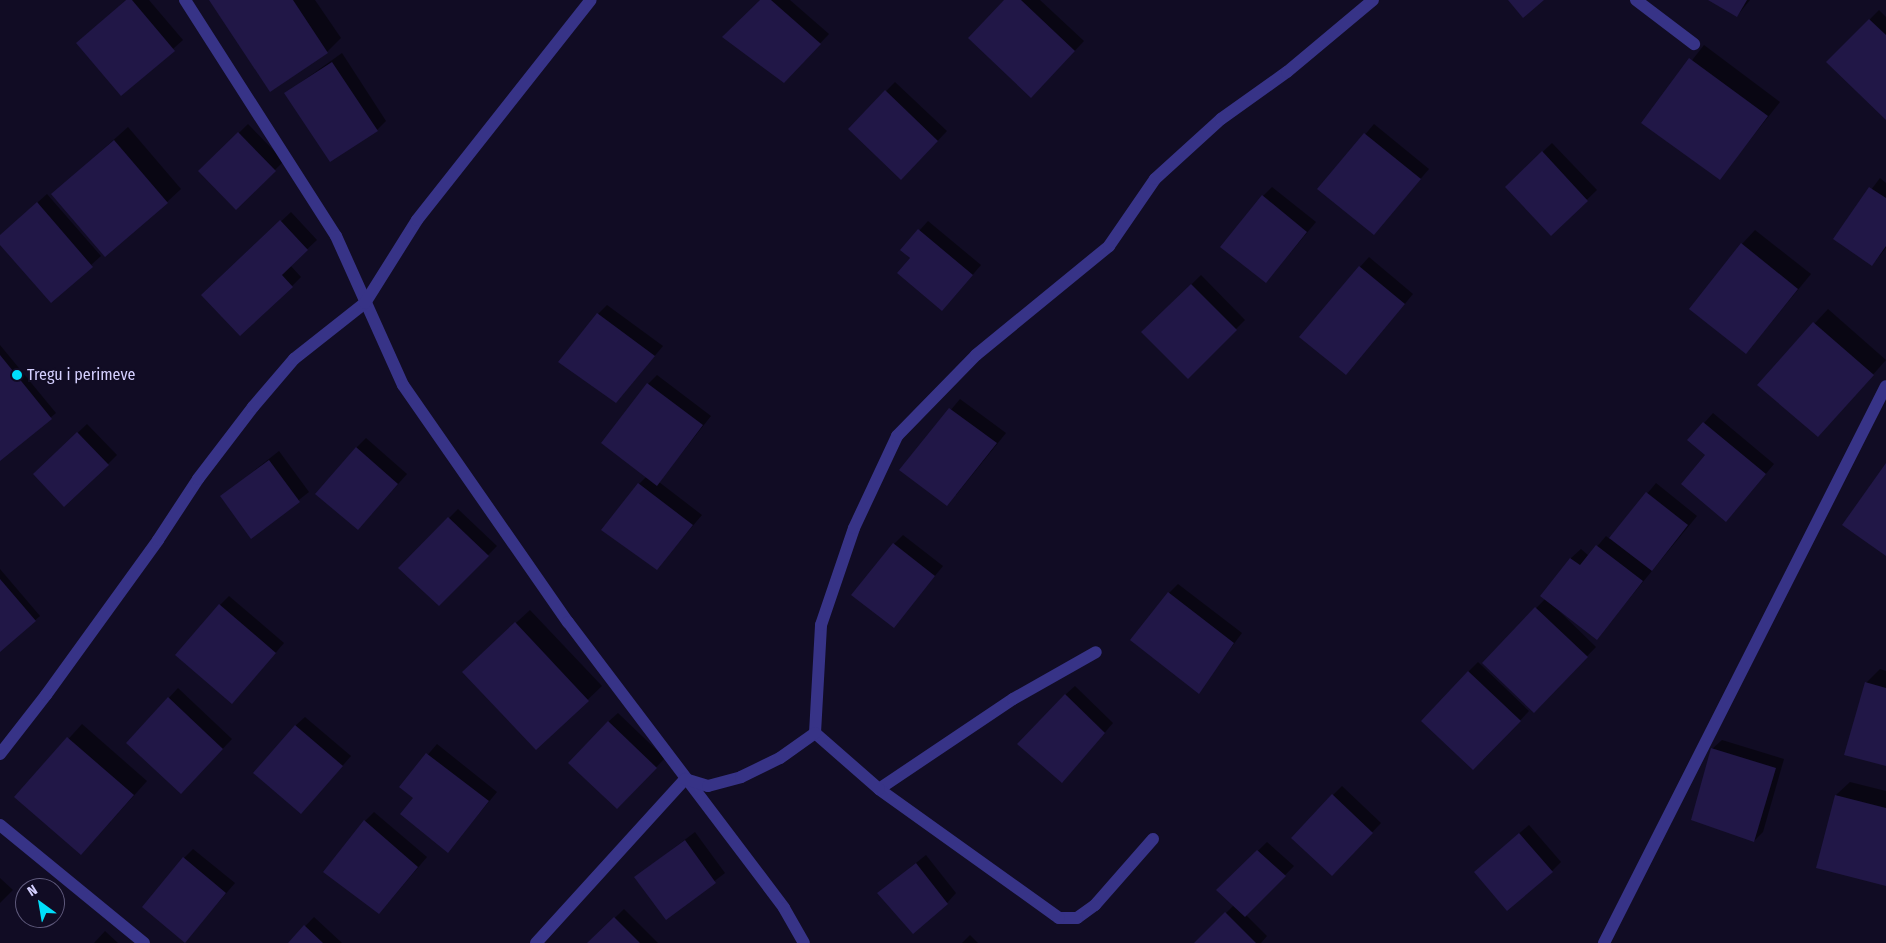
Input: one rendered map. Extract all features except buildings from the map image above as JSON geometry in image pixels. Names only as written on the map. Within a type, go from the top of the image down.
[{"type":"street","points":[[185,0],[336,236],[403,385],[568,622],[784,908],[804,943]]},
{"type":"street","points":[[0,754],[46,695],[158,540],[198,479],[253,406],[294,360],[365,303],[418,220],[591,0]]},
{"type":"street","points":[[815,733],[821,625],[854,528],[897,436],[976,355],[1109,246],[1155,179],[1221,119],[1287,72],[1372,0]]},
{"type":"street","points":[[1636,0],[1694,44]]},
{"type":"street","points":[[1604,943],[1886,386]]},
{"type":"street","points":[[879,789],[1013,699],[1096,652]]},
{"type":"street","points":[[685,779],[708,786],[741,777],[780,758],[815,733]]},
{"type":"street","points":[[815,733],[879,789],[1058,918],[1077,918],[1095,905],[1153,839]]},
{"type":"street","points":[[536,943],[685,779]]},
{"type":"street","points":[[0,825],[144,943]]},
{"type":"place","name":"Tregu i perimeve","points":[[17,375]]}]
